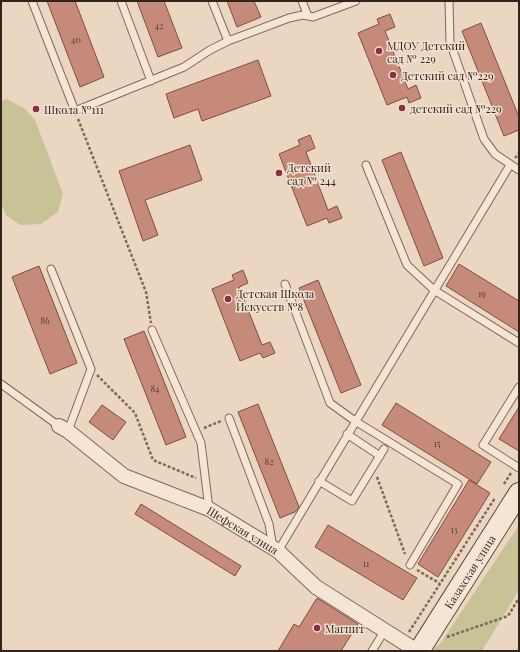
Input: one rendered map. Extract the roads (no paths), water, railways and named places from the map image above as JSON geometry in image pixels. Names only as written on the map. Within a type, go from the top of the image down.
[{"type":"main road","name":"Казахская улица","points":[[413,648],[511,489]]},
{"type":"street","name":"Шефская улица","points":[[63,428],[124,476],[209,509],[275,550],[316,587],[413,648]]},
{"type":"lane","points":[[32,1],[75,111],[184,68],[210,50],[228,41],[289,18],[303,15],[313,18],[356,1]]},
{"type":"lane","points":[[121,1],[151,81]]},
{"type":"lane","points":[[212,1],[228,41]]},
{"type":"lane","points":[[302,1],[308,16]]},
{"type":"lane","points":[[449,1],[450,42],[484,139],[495,154],[519,170]]},
{"type":"lane","points":[[366,165],[406,265],[434,290],[519,343]]},
{"type":"lane","points":[[275,550],[319,481],[510,165]]},
{"type":"lane","points":[[1,384],[63,428],[91,369],[51,269]]},
{"type":"lane","points":[[285,284],[330,403],[355,421],[458,484],[410,565]]},
{"type":"lane","points":[[152,330],[201,443],[209,509]]},
{"type":"lane","points":[[517,467],[483,445],[519,387]]},
{"type":"lane","points":[[229,418],[269,524],[275,550]]},
{"type":"lane","points":[[347,434],[380,456]]},
{"type":"lane","points":[[319,481],[352,501],[384,450]]},
{"type":"lane","points":[[372,651],[385,630]]},
{"type":"place","name":"МДОУ Детский сад № 229","points":[[379,51]]},
{"type":"place","name":"Детский сад №229","points":[[393,75]]},
{"type":"place","name":"детский сад №229","points":[[402,108]]},
{"type":"place","name":"Школа №111","points":[[36,109]]},
{"type":"place","name":"Детский сад № 244","points":[[279,173]]},
{"type":"place","name":"Детская Школа Искусств №8","points":[[228,299]]},
{"type":"place","name":"Магнит","points":[[317,628]]}]
